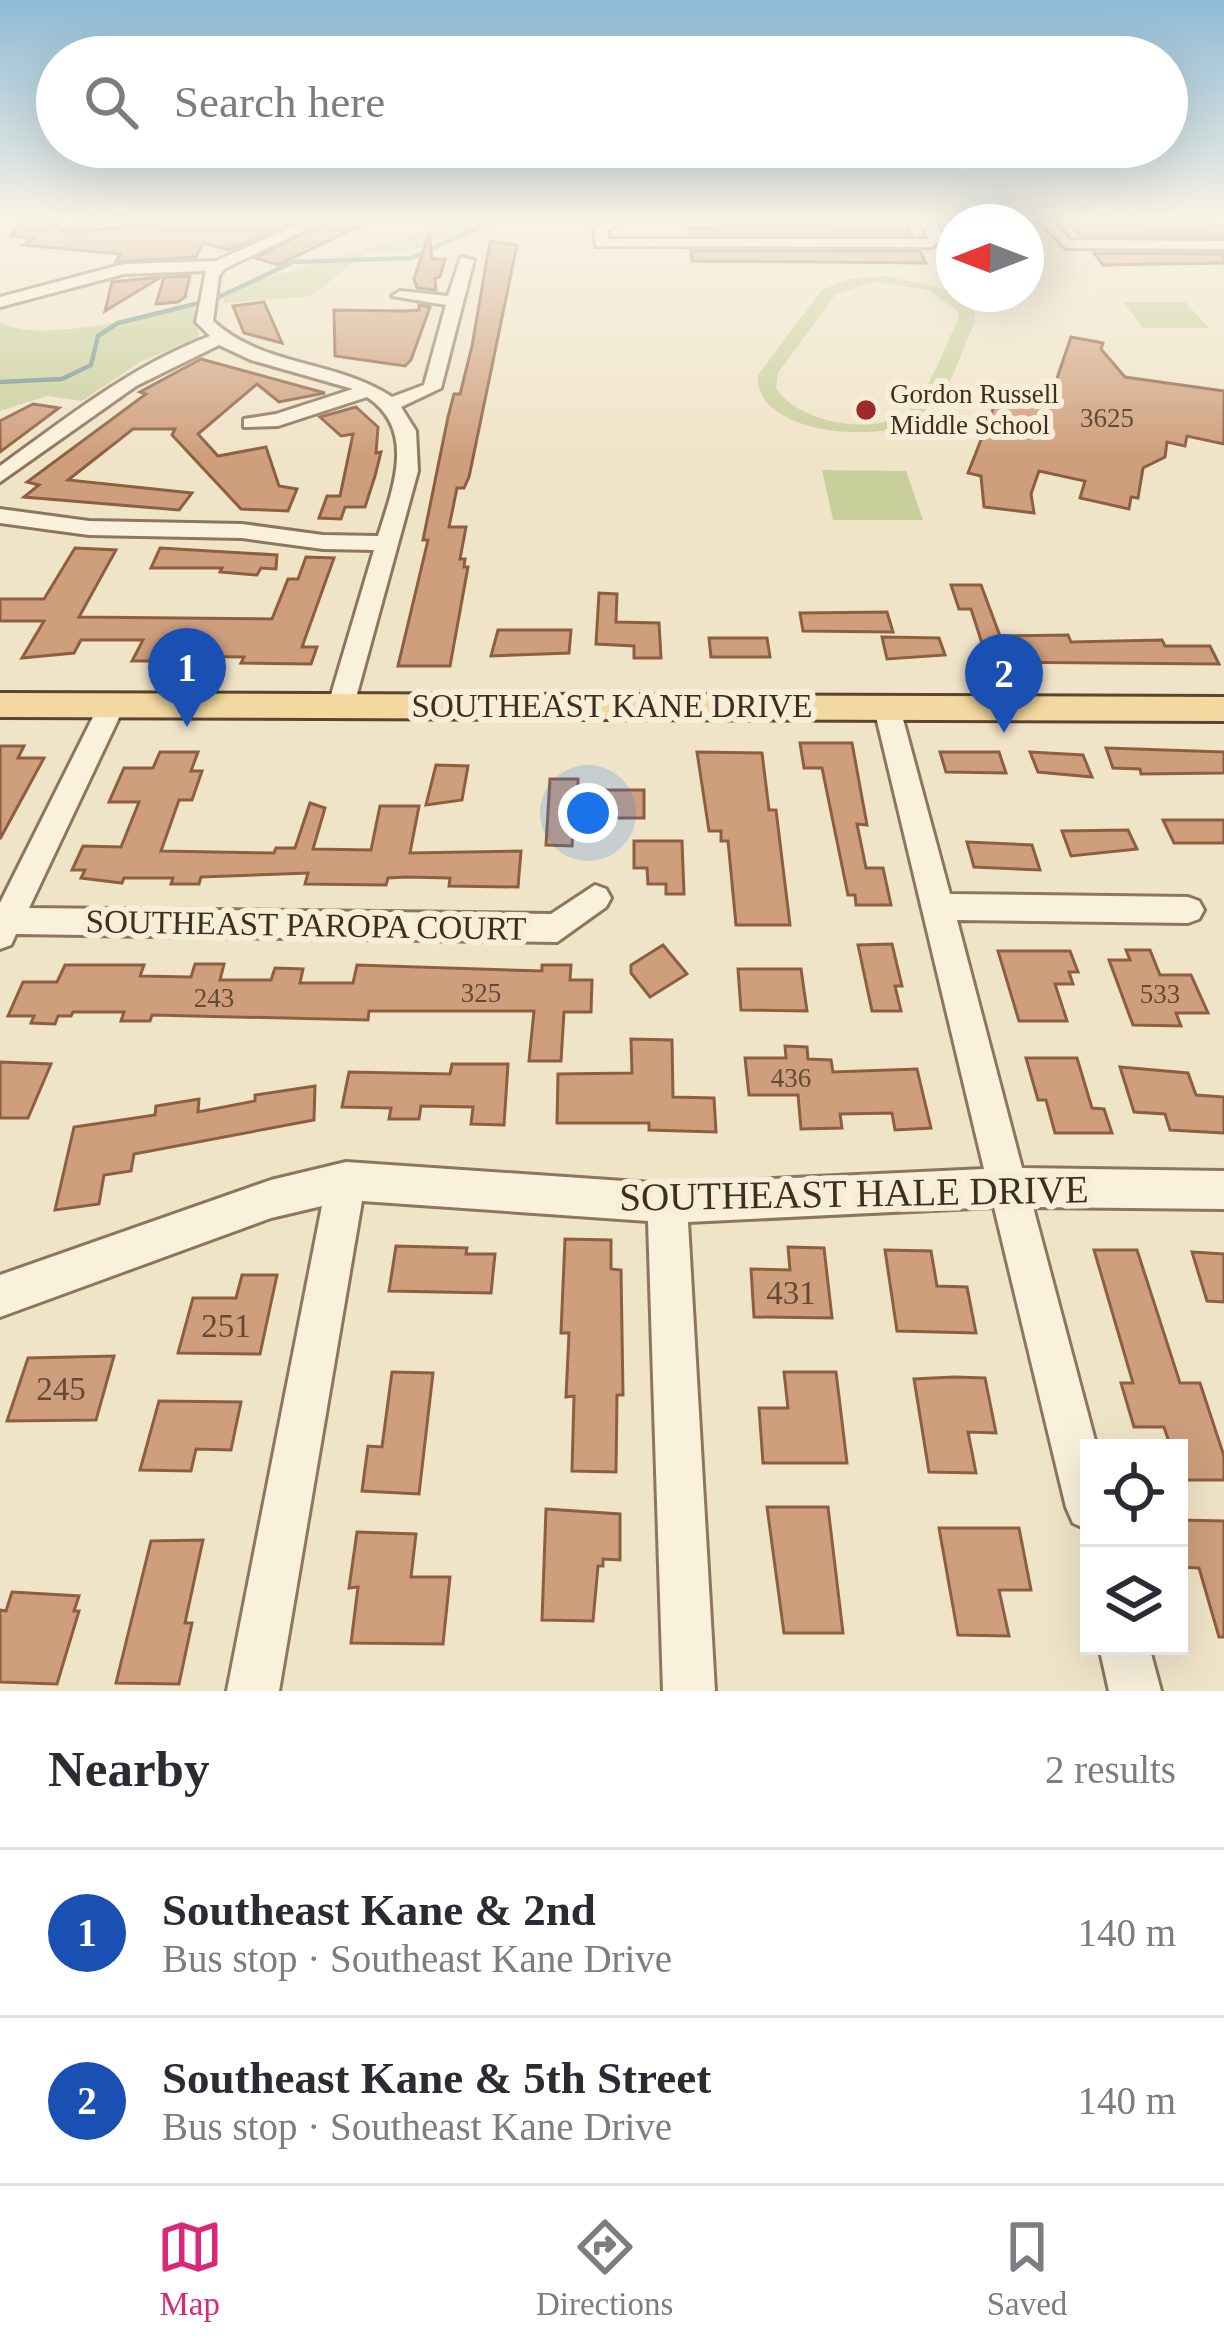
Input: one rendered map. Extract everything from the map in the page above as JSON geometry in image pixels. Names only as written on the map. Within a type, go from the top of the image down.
[{"type":"main road","name":"SOUTHEAST KANE DRIVE","points":[[0,705],[1224,709]]},
{"type":"street","points":[[207,299],[204,322],[216,340],[258,358],[336,374],[379,397],[408,434],[410,457],[341,705]]},
{"type":"street","points":[[251,423],[432,388],[455,301],[432,299]]},
{"type":"street","points":[[0,476],[120,384],[174,355],[216,340]]},
{"type":"street","points":[[0,516],[89,528],[242,530],[323,542],[387,543]]},
{"type":"street","points":[[3,928],[112,705]]},
{"type":"street","points":[[887,708],[1080,1471]]},
{"type":"street","name":"SOUTHEAST PAROPA COURT","points":[[3,928],[557,928],[595,898]]},
{"type":"street","points":[[938,907],[1188,910]]},
{"type":"street","points":[[253,1691],[346,1181]]},
{"type":"street","name":"SOUTHEAST HALE DRIVE","points":[[0,1296],[271,1199],[346,1181],[667,1203],[1009,1187],[1224,1190]]},
{"type":"street","points":[[667,1203],[689,1691]]},
{"type":"street","points":[[1126,1655],[1136,1691]]},
{"type":"green space","points":[[224,299],[275,299],[223,303]]},
{"type":"green space","points":[[815,299],[832,299],[778,373],[776,388],[803,411],[842,423],[883,422],[914,405],[927,386],[958,312],[975,312],[941,397],[926,416],[908,425],[884,431],[827,430],[777,412],[762,396],[758,375]]},
{"type":"green space","points":[[1123,302],[1185,302],[1209,328],[1143,328]]},
{"type":"green space","points":[[194,306],[199,337],[140,362],[82,401],[47,396],[0,411],[0,322],[18,328],[67,329]]},
{"type":"green space","points":[[822,470],[906,471],[923,520],[833,520]]},
{"type":"building","points":[[108,299],[125,299],[105,311]]},
{"type":"building","points":[[158,299],[182,299],[178,302],[156,304]]},
{"type":"building","points":[[480,299],[506,299],[469,477],[464,488],[457,488],[449,527],[466,527],[460,559],[468,567],[450,666],[398,666],[428,540],[423,540],[448,417],[454,394],[460,394]]},
{"type":"building","points":[[264,302],[282,343],[244,333],[233,306]]},
{"type":"building","points":[[419,305],[430,307],[405,366],[335,356],[334,310],[404,311],[419,310]]},
{"type":"building","points":[[1071,337],[1103,343],[1101,349],[1125,377],[1224,391],[1224,444],[1187,436],[1185,446],[1167,442],[1165,457],[1143,468],[1138,498],[1131,497],[1129,509],[1080,498],[1085,481],[1039,471],[1031,494],[1034,513],[984,507],[981,476],[968,473],[1001,389],[1050,399]]},
{"type":"building","points":[[201,359],[325,393],[279,402],[257,384],[198,434],[218,456],[266,447],[279,486],[297,489],[288,511],[241,509],[172,435],[175,429],[133,429],[68,480],[192,493],[179,510],[24,497],[39,485],[27,482],[146,394],[140,392]]},
{"type":"building","points":[[33,404],[59,408],[0,452],[0,421]]},
{"type":"building","points":[[356,407],[378,427],[376,453],[381,452],[365,507],[345,507],[341,519],[319,518],[327,496],[340,496],[353,434],[341,436],[320,417]]},
{"type":"building","points":[[75,548],[116,550],[79,617],[272,619],[288,579],[298,579],[306,557],[334,558],[302,647],[317,647],[311,664],[241,663],[244,657],[162,656],[160,661],[132,661],[143,640],[81,640],[74,653],[22,658],[44,621],[0,621],[0,599],[44,599]]},
{"type":"building","points":[[160,548],[277,555],[276,569],[261,568],[257,575],[220,572],[222,568],[151,568]]},
{"type":"building","points":[[951,585],[981,585],[1000,636],[1068,635],[1071,642],[1162,640],[1165,646],[1210,646],[1219,664],[988,662],[971,609],[959,609]]},
{"type":"building","points":[[599,593],[617,594],[616,622],[659,623],[661,658],[634,658],[634,646],[596,644]]},
{"type":"building","points":[[887,612],[893,632],[803,631],[800,613]]},
{"type":"building","points":[[498,630],[571,630],[569,653],[491,656]]},
{"type":"building","points":[[882,637],[939,638],[945,655],[887,659]]},
{"type":"building","points":[[709,638],[767,638],[770,657],[711,657]]},
{"type":"building","points":[[800,743],[852,743],[867,825],[857,824],[866,868],[883,868],[891,905],[856,905],[855,895],[848,895],[822,768],[804,768]]},
{"type":"building","points":[[0,746],[24,746],[18,758],[44,758],[0,839]]},
{"type":"building","points":[[1106,748],[1224,752],[1224,773],[1141,774],[1140,769],[1113,768]]},
{"type":"building","points":[[160,752],[198,752],[191,771],[202,771],[192,800],[179,800],[161,851],[274,853],[276,848],[295,848],[310,803],[325,808],[313,849],[371,850],[380,806],[419,806],[410,853],[521,851],[518,887],[449,886],[450,878],[406,877],[388,878],[386,885],[305,884],[308,873],[201,877],[199,884],[171,884],[173,878],[124,878],[122,883],[81,878],[85,870],[72,870],[83,846],[121,847],[139,802],[109,802],[124,768],[153,768]]},
{"type":"building","points":[[697,752],[762,753],[769,810],[776,810],[790,925],[736,925],[728,841],[721,841],[721,831],[709,831]]},
{"type":"building","points":[[940,752],[999,752],[1006,773],[946,772]]},
{"type":"building","points":[[1030,752],[1083,755],[1092,777],[1038,772]]},
{"type":"building","points":[[436,765],[468,766],[462,800],[426,805]]},
{"type":"building","points":[[550,779],[578,779],[578,790],[644,790],[644,818],[574,818],[572,846],[546,845]]},
{"type":"building","points":[[1163,820],[1224,820],[1224,843],[1174,843]]},
{"type":"building","points":[[1128,830],[1137,849],[1071,856],[1062,831]]},
{"type":"building","points":[[634,841],[682,841],[684,894],[666,894],[666,884],[648,884],[647,868],[634,868]]},
{"type":"building","points":[[967,842],[1032,845],[1040,870],[974,867]]},
{"type":"building","points":[[892,944],[902,986],[895,986],[901,1011],[872,1011],[858,945]]},
{"type":"building","points":[[663,945],[687,974],[650,997],[631,973],[631,965]]},
{"type":"building","points":[[1126,950],[1150,950],[1160,975],[1191,975],[1208,1013],[1176,1013],[1181,1026],[1133,1025],[1109,960],[1130,960]]},
{"type":"building","points":[[998,951],[1070,951],[1078,972],[1069,972],[1073,984],[1055,984],[1067,1021],[1019,1021]]},
{"type":"building","points":[[195,964],[224,964],[220,980],[271,980],[275,968],[303,969],[300,983],[353,983],[357,965],[542,971],[542,965],[571,965],[570,980],[592,980],[591,1012],[564,1012],[561,1061],[529,1061],[534,1011],[369,1011],[368,1020],[152,1015],[150,1021],[121,1021],[124,1012],[73,1012],[58,1016],[55,1024],[31,1023],[34,1016],[8,1016],[23,982],[57,982],[65,965],[144,965],[140,976],[191,977]]},
{"type":"building","points":[[738,969],[801,969],[807,1011],[741,1010]]},
{"type":"building","points":[[631,1039],[672,1040],[673,1097],[714,1098],[716,1132],[649,1130],[649,1123],[557,1123],[558,1074],[632,1073]]},
{"type":"building","points":[[785,1046],[807,1047],[808,1059],[831,1060],[833,1072],[917,1069],[931,1128],[895,1130],[892,1113],[840,1114],[842,1128],[801,1129],[798,1095],[749,1095],[745,1058],[786,1058]]},
{"type":"building","points":[[1026,1058],[1077,1058],[1092,1108],[1104,1109],[1112,1133],[1055,1133],[1046,1100],[1038,1100]]},
{"type":"building","points":[[0,1062],[51,1064],[28,1118],[0,1118]]},
{"type":"building","points":[[452,1064],[508,1064],[504,1125],[471,1124],[473,1107],[421,1106],[419,1119],[389,1119],[391,1108],[342,1107],[349,1072],[450,1074]]},
{"type":"building","points":[[1120,1067],[1188,1073],[1196,1095],[1224,1097],[1224,1133],[1170,1130],[1165,1114],[1134,1112]]},
{"type":"building","points":[[315,1086],[314,1120],[134,1154],[131,1171],[104,1175],[99,1204],[55,1210],[74,1127],[155,1115],[156,1106],[199,1099],[198,1112],[255,1101],[255,1095]]},
{"type":"building","points":[[565,1239],[611,1240],[611,1269],[621,1270],[623,1395],[617,1395],[616,1472],[572,1471],[574,1396],[566,1397],[569,1333],[561,1333]]},
{"type":"building","points":[[396,1246],[467,1248],[466,1254],[495,1254],[491,1293],[389,1291]]},
{"type":"building","points":[[788,1247],[824,1248],[832,1318],[754,1317],[751,1269],[790,1270]]},
{"type":"building","points":[[885,1250],[931,1251],[937,1286],[967,1287],[976,1333],[897,1331]]},
{"type":"building","points":[[1094,1250],[1137,1250],[1180,1383],[1200,1383],[1224,1456],[1224,1480],[1188,1480],[1188,1439],[1168,1439],[1164,1427],[1134,1427],[1121,1383],[1133,1383]]},
{"type":"building","points":[[1192,1252],[1224,1254],[1224,1302],[1207,1301]]},
{"type":"building","points":[[242,1275],[277,1275],[260,1354],[178,1353],[193,1298],[236,1298]]},
{"type":"building","points":[[114,1356],[96,1420],[7,1421],[28,1358]]},
{"type":"building","points":[[392,1372],[433,1373],[419,1494],[362,1491],[368,1446],[382,1447]]},
{"type":"building","points":[[784,1372],[836,1372],[847,1463],[763,1463],[759,1408],[788,1408]]},
{"type":"building","points":[[985,1378],[996,1433],[968,1432],[976,1473],[929,1472],[914,1379]]},
{"type":"building","points":[[159,1401],[241,1402],[231,1450],[196,1449],[191,1471],[140,1470]]},
{"type":"building","points":[[767,1507],[828,1507],[843,1633],[784,1633]]},
{"type":"building","points":[[546,1509],[620,1514],[620,1560],[603,1559],[603,1566],[598,1566],[593,1621],[542,1620]]},
{"type":"building","points":[[1188,1520],[1224,1521],[1224,1637],[1219,1637],[1199,1568],[1188,1567]]},
{"type":"building","points":[[939,1528],[1019,1528],[1031,1590],[999,1590],[1009,1636],[958,1635]]},
{"type":"building","points":[[357,1532],[416,1534],[411,1577],[450,1577],[443,1644],[351,1643],[358,1587],[349,1588]]},
{"type":"building","points":[[203,1540],[185,1623],[192,1623],[179,1684],[116,1683],[151,1541]]},
{"type":"building","points":[[12,1592],[79,1596],[74,1611],[79,1611],[57,1684],[0,1682],[0,1610],[6,1611]]},
{"type":"waterway","points":[[0,382],[62,379],[91,365],[98,336],[118,323],[215,299]]},
{"type":"place","name":"Gordon Russell Middle School","points":[[866,410]]},
{"type":"place","name":"Southeast Kane & 2nd","points":[[187,727]]},
{"type":"place","name":"Southeast Kane & 5th Street","points":[[1004,733]]}]
